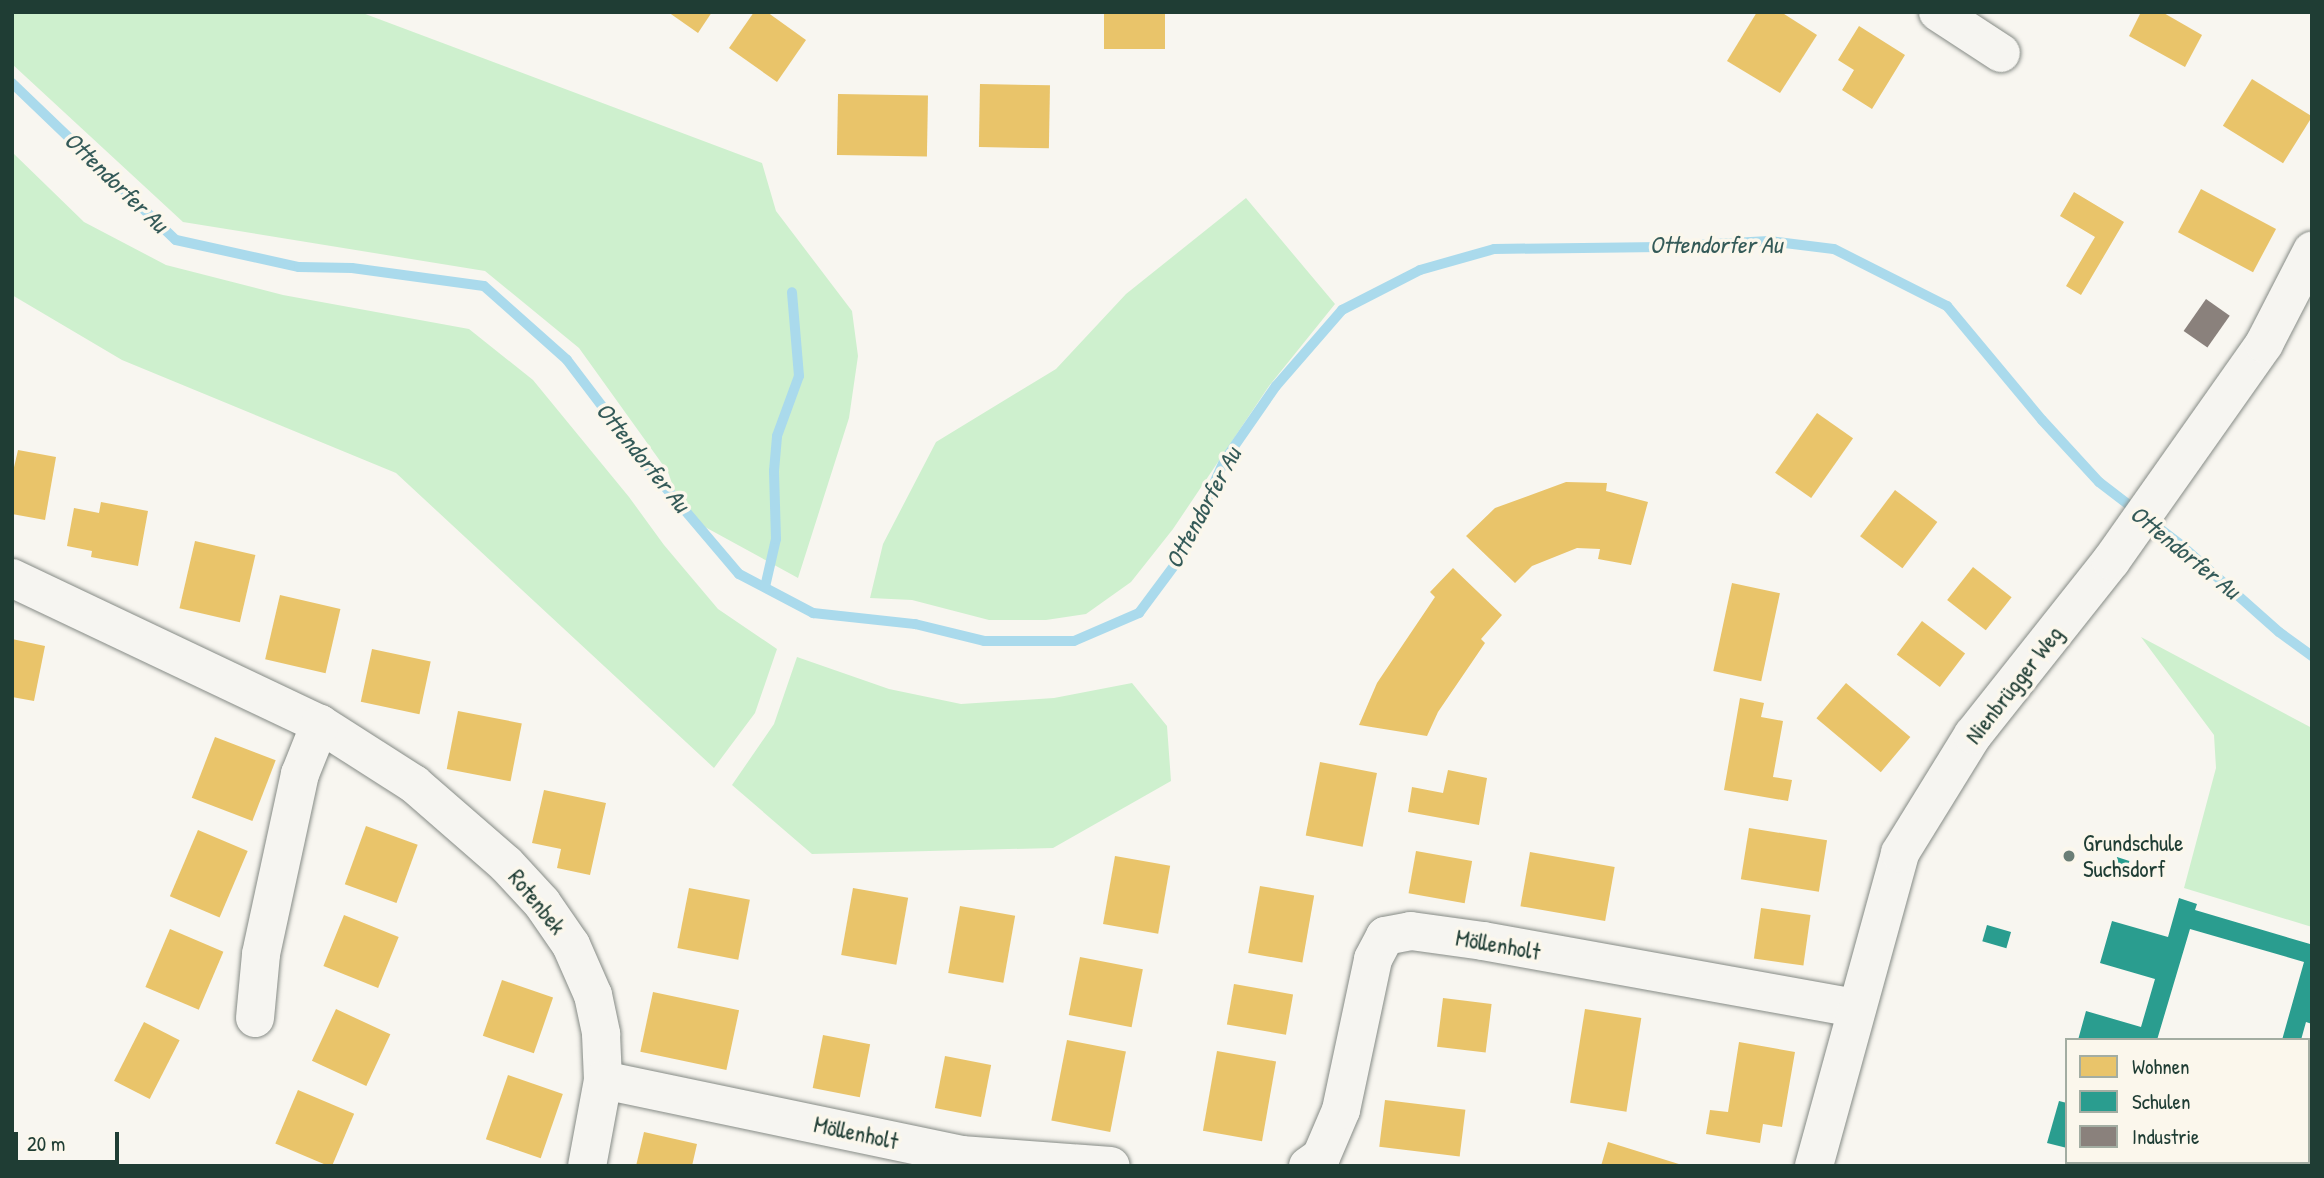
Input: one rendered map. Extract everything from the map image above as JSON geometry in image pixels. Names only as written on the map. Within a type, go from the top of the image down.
[{"type":"street","points":[[1938,12],[2001,53]]},
{"type":"street","name":"Nienbrügger Weg","points":[[1814,1166],[1900,853],[1973,736],[2110,561],[2264,344],[2312,251]]},
{"type":"street","name":"Rotenbek","points":[[12,578],[320,724],[414,784],[506,864],[542,903],[571,945],[593,995],[601,1034],[603,1080],[587,1166]]},
{"type":"street","points":[[255,1018],[261,954],[300,774],[320,724]]},
{"type":"street","name":"Möllenholt","points":[[1308,1166],[1321,1157],[1341,1110],[1373,959],[1385,936],[1411,931],[1483,942],[1855,1009]]},
{"type":"street","name":"Möllenholt","points":[[603,1080],[961,1155],[1111,1166]]},
{"type":"green space","points":[[12,12],[360,12],[762,163],[776,211],[852,311],[858,356],[849,418],[798,578],[683,515],[668,472],[579,348],[485,271],[183,222],[12,64]]},
{"type":"green space","points":[[12,152],[84,222],[166,265],[283,295],[469,329],[533,380],[718,609],[777,649],[755,713],[714,768],[396,473],[122,360],[12,295]]},
{"type":"green space","points":[[1246,198],[1335,304],[1269,386],[1173,529],[1131,582],[1086,614],[1046,620],[989,620],[912,600],[870,598],[883,544],[936,442],[1056,369],[1126,294]]},
{"type":"green space","points":[[2141,637],[2312,728],[2312,927],[2184,888],[2216,768],[2214,735]]},
{"type":"green space","points":[[797,657],[889,689],[961,704],[1054,698],[1132,683],[1167,726],[1171,781],[1053,848],[812,854],[732,785],[774,724]]},
{"type":"building: Wohnen","points":[[668,12],[712,12],[698,33]]},
{"type":"building: Wohnen","points":[[754,12],[767,12],[806,40],[777,82],[729,48]]},
{"type":"building: Wohnen","points":[[1104,12],[1165,12],[1165,49],[1104,49]]},
{"type":"building: Wohnen","points":[[1757,12],[1781,12],[1817,35],[1780,93],[1727,61]]},
{"type":"building: Wohnen","points":[[2141,12],[2162,12],[2202,35],[2185,67],[2129,36]]},
{"type":"building: Wohnen","points":[[1859,26],[1905,55],[1872,109],[1842,90],[1854,70],[1838,60]]},
{"type":"building: Wohnen","points":[[2252,79],[2312,116],[2283,163],[2223,126]]},
{"type":"building: Wohnen","points":[[980,84],[1050,85],[1049,148],[979,147]]},
{"type":"building: Wohnen","points":[[838,94],[928,96],[927,157],[837,155]]},
{"type":"building: Wohnen","points":[[2201,189],[2276,229],[2253,272],[2178,232]]},
{"type":"building: Wohnen","points":[[2074,192],[2124,222],[2081,295],[2066,286],[2095,237],[2060,216]]},
{"type":"building: Wohnen","points":[[1817,413],[1853,438],[1811,498],[1775,473]]},
{"type":"building: Wohnen","points":[[18,450],[56,457],[45,520],[12,514],[12,476]]},
{"type":"building: Wohnen","points":[[1566,482],[1607,483],[1606,491],[1648,502],[1631,565],[1598,559],[1600,549],[1577,548],[1532,566],[1515,583],[1466,536],[1495,508]]},
{"type":"building: Wohnen","points":[[1895,490],[1937,522],[1902,568],[1860,536]]},
{"type":"building: Wohnen","points":[[101,502],[148,511],[138,566],[91,557],[92,551],[67,546],[74,508],[99,513]]},
{"type":"building: Wohnen","points":[[195,541],[255,555],[240,622],[179,608]]},
{"type":"building: Wohnen","points":[[1973,567],[2012,597],[1986,630],[1947,600]]},
{"type":"building: Wohnen","points":[[1453,568],[1502,615],[1481,639],[1485,643],[1438,712],[1427,736],[1359,725],[1377,683],[1435,597],[1430,592]]},
{"type":"building: Wohnen","points":[[1732,583],[1780,593],[1761,681],[1713,671]]},
{"type":"building: Wohnen","points":[[280,595],[340,609],[326,673],[265,659]]},
{"type":"building: Wohnen","points":[[1922,621],[1965,653],[1940,687],[1897,655]]},
{"type":"building: Wohnen","points":[[12,639],[45,646],[34,701],[12,697]]},
{"type":"building: Wohnen","points":[[372,649],[431,661],[419,714],[361,702]]},
{"type":"building: Wohnen","points":[[1846,683],[1910,737],[1881,772],[1816,718]]},
{"type":"building: Wohnen","points":[[1740,698],[1764,703],[1761,717],[1783,721],[1773,777],[1792,780],[1788,801],[1724,790]]},
{"type":"building: Wohnen","points":[[458,711],[522,723],[511,781],[447,769]]},
{"type":"building: Wohnen","points":[[215,737],[276,760],[252,821],[192,798]]},
{"type":"building: Wohnen","points":[[1320,762],[1377,773],[1363,847],[1306,836]]},
{"type":"building: Wohnen","points":[[1448,770],[1487,778],[1479,825],[1408,812],[1412,787],[1443,793]]},
{"type":"building: Wohnen","points":[[544,790],[606,803],[590,875],[557,868],[561,849],[532,843]]},
{"type":"building: Wohnen","points":[[366,826],[418,845],[396,903],[345,884]]},
{"type":"building: Wohnen","points":[[1749,828],[1827,840],[1819,892],[1741,879]]},
{"type":"building: Wohnen","points":[[198,830],[248,851],[220,917],[170,896]]},
{"type":"building: Wohnen","points":[[1416,851],[1472,861],[1465,903],[1409,893]]},
{"type":"building: Wohnen","points":[[1530,852],[1615,867],[1605,921],[1520,906]]},
{"type":"building: Wohnen","points":[[1115,856],[1170,866],[1158,934],[1103,924]]},
{"type":"building: Wohnen","points":[[1260,886],[1314,896],[1302,963],[1248,953]]},
{"type":"building: Wohnen","points":[[689,888],[750,900],[738,960],[677,948]]},
{"type":"building: Wohnen","points":[[853,888],[908,898],[896,965],[841,955]]},
{"type":"building: Wohnen","points":[[960,906],[1015,916],[1003,983],[948,973]]},
{"type":"building: Wohnen","points":[[1761,908],[1811,915],[1803,965],[1754,959]]},
{"type":"building: Wohnen","points":[[344,915],[399,937],[378,988],[323,966]]},
{"type":"building: Wohnen","points":[[170,929],[223,952],[199,1010],[145,987]]},
{"type":"building: Wohnen","points":[[1080,957],[1143,969],[1132,1027],[1069,1015]]},
{"type":"building: Wohnen","points":[[502,980],[553,998],[534,1053],[483,1036]]},
{"type":"building: Wohnen","points":[[1234,984],[1293,994],[1286,1035],[1227,1024]]},
{"type":"building: Wohnen","points":[[653,992],[739,1010],[726,1070],[640,1052]]},
{"type":"building: Wohnen","points":[[1443,998],[1492,1004],[1486,1053],[1437,1047]]},
{"type":"building: Wohnen","points":[[336,1009],[390,1034],[366,1086],[312,1061]]},
{"type":"building: Wohnen","points":[[1585,1009],[1641,1018],[1626,1112],[1570,1103]]},
{"type":"building: Wohnen","points":[[144,1022],[180,1040],[150,1099],[114,1081]]},
{"type":"building: Wohnen","points":[[823,1035],[870,1044],[860,1097],[813,1088]]},
{"type":"building: Wohnen","points":[[1067,1040],[1126,1051],[1110,1132],[1051,1120]]},
{"type":"building: Wohnen","points":[[1739,1042],[1795,1052],[1782,1127],[1763,1124],[1760,1143],[1706,1134],[1710,1110],[1728,1112]]},
{"type":"building: Wohnen","points":[[1217,1051],[1276,1061],[1262,1141],[1203,1131]]},
{"type":"building: Wohnen","points":[[945,1056],[991,1065],[981,1117],[935,1108]]},
{"type":"building: Wohnen","points":[[508,1075],[563,1094],[541,1158],[486,1139]]},
{"type":"building: Wohnen","points":[[298,1090],[354,1114],[332,1166],[275,1143]]},
{"type":"building: Wohnen","points":[[1385,1100],[1465,1110],[1460,1157],[1379,1147]]},
{"type":"building: Wohnen","points":[[644,1132],[697,1144],[692,1166],[636,1166]]},
{"type":"building: Wohnen","points":[[1608,1142],[1682,1165],[1682,1166],[1601,1166]]},
{"type":"building: Schulen","points":[[2117,857],[2129,861],[2124,876],[2112,872]]},
{"type":"building: Schulen","points":[[2179,898],[2197,904],[2195,910],[2310,944],[2312,939],[2312,1024],[2306,1022],[2302,1038],[2283,1038],[2304,962],[2190,929],[2158,1038],[2079,1038],[2086,1011],[2141,1027],[2155,979],[2100,963],[2112,921],[2168,937]]},
{"type":"building: Schulen","points":[[1987,925],[2011,932],[2006,948],[1982,941]]},
{"type":"building: Schulen","points":[[2059,1101],[2065,1102],[2065,1148],[2047,1143]]},
{"type":"building: Industrie","points":[[2206,299],[2230,316],[2207,348],[2184,331]]},
{"type":"waterway","name":"Ottendorfer Au","points":[[12,83],[176,240],[299,267],[352,268],[484,286],[567,360],[649,468],[739,574],[813,613],[915,624],[984,641],[1074,641],[1139,613],[1182,555],[1224,461],[1276,386],[1342,310],[1420,270],[1494,249],[1661,247],[1769,241],[1834,249],[1947,306],[2042,420],[2099,482],[2181,545],[2279,632],[2312,656]]},
{"type":"waterway","points":[[765,587],[776,539],[774,471],[777,436],[799,376],[792,292]]},
{"type":"place","name":"Grundschule Suchsdorf","points":[[2069,856]]}]
